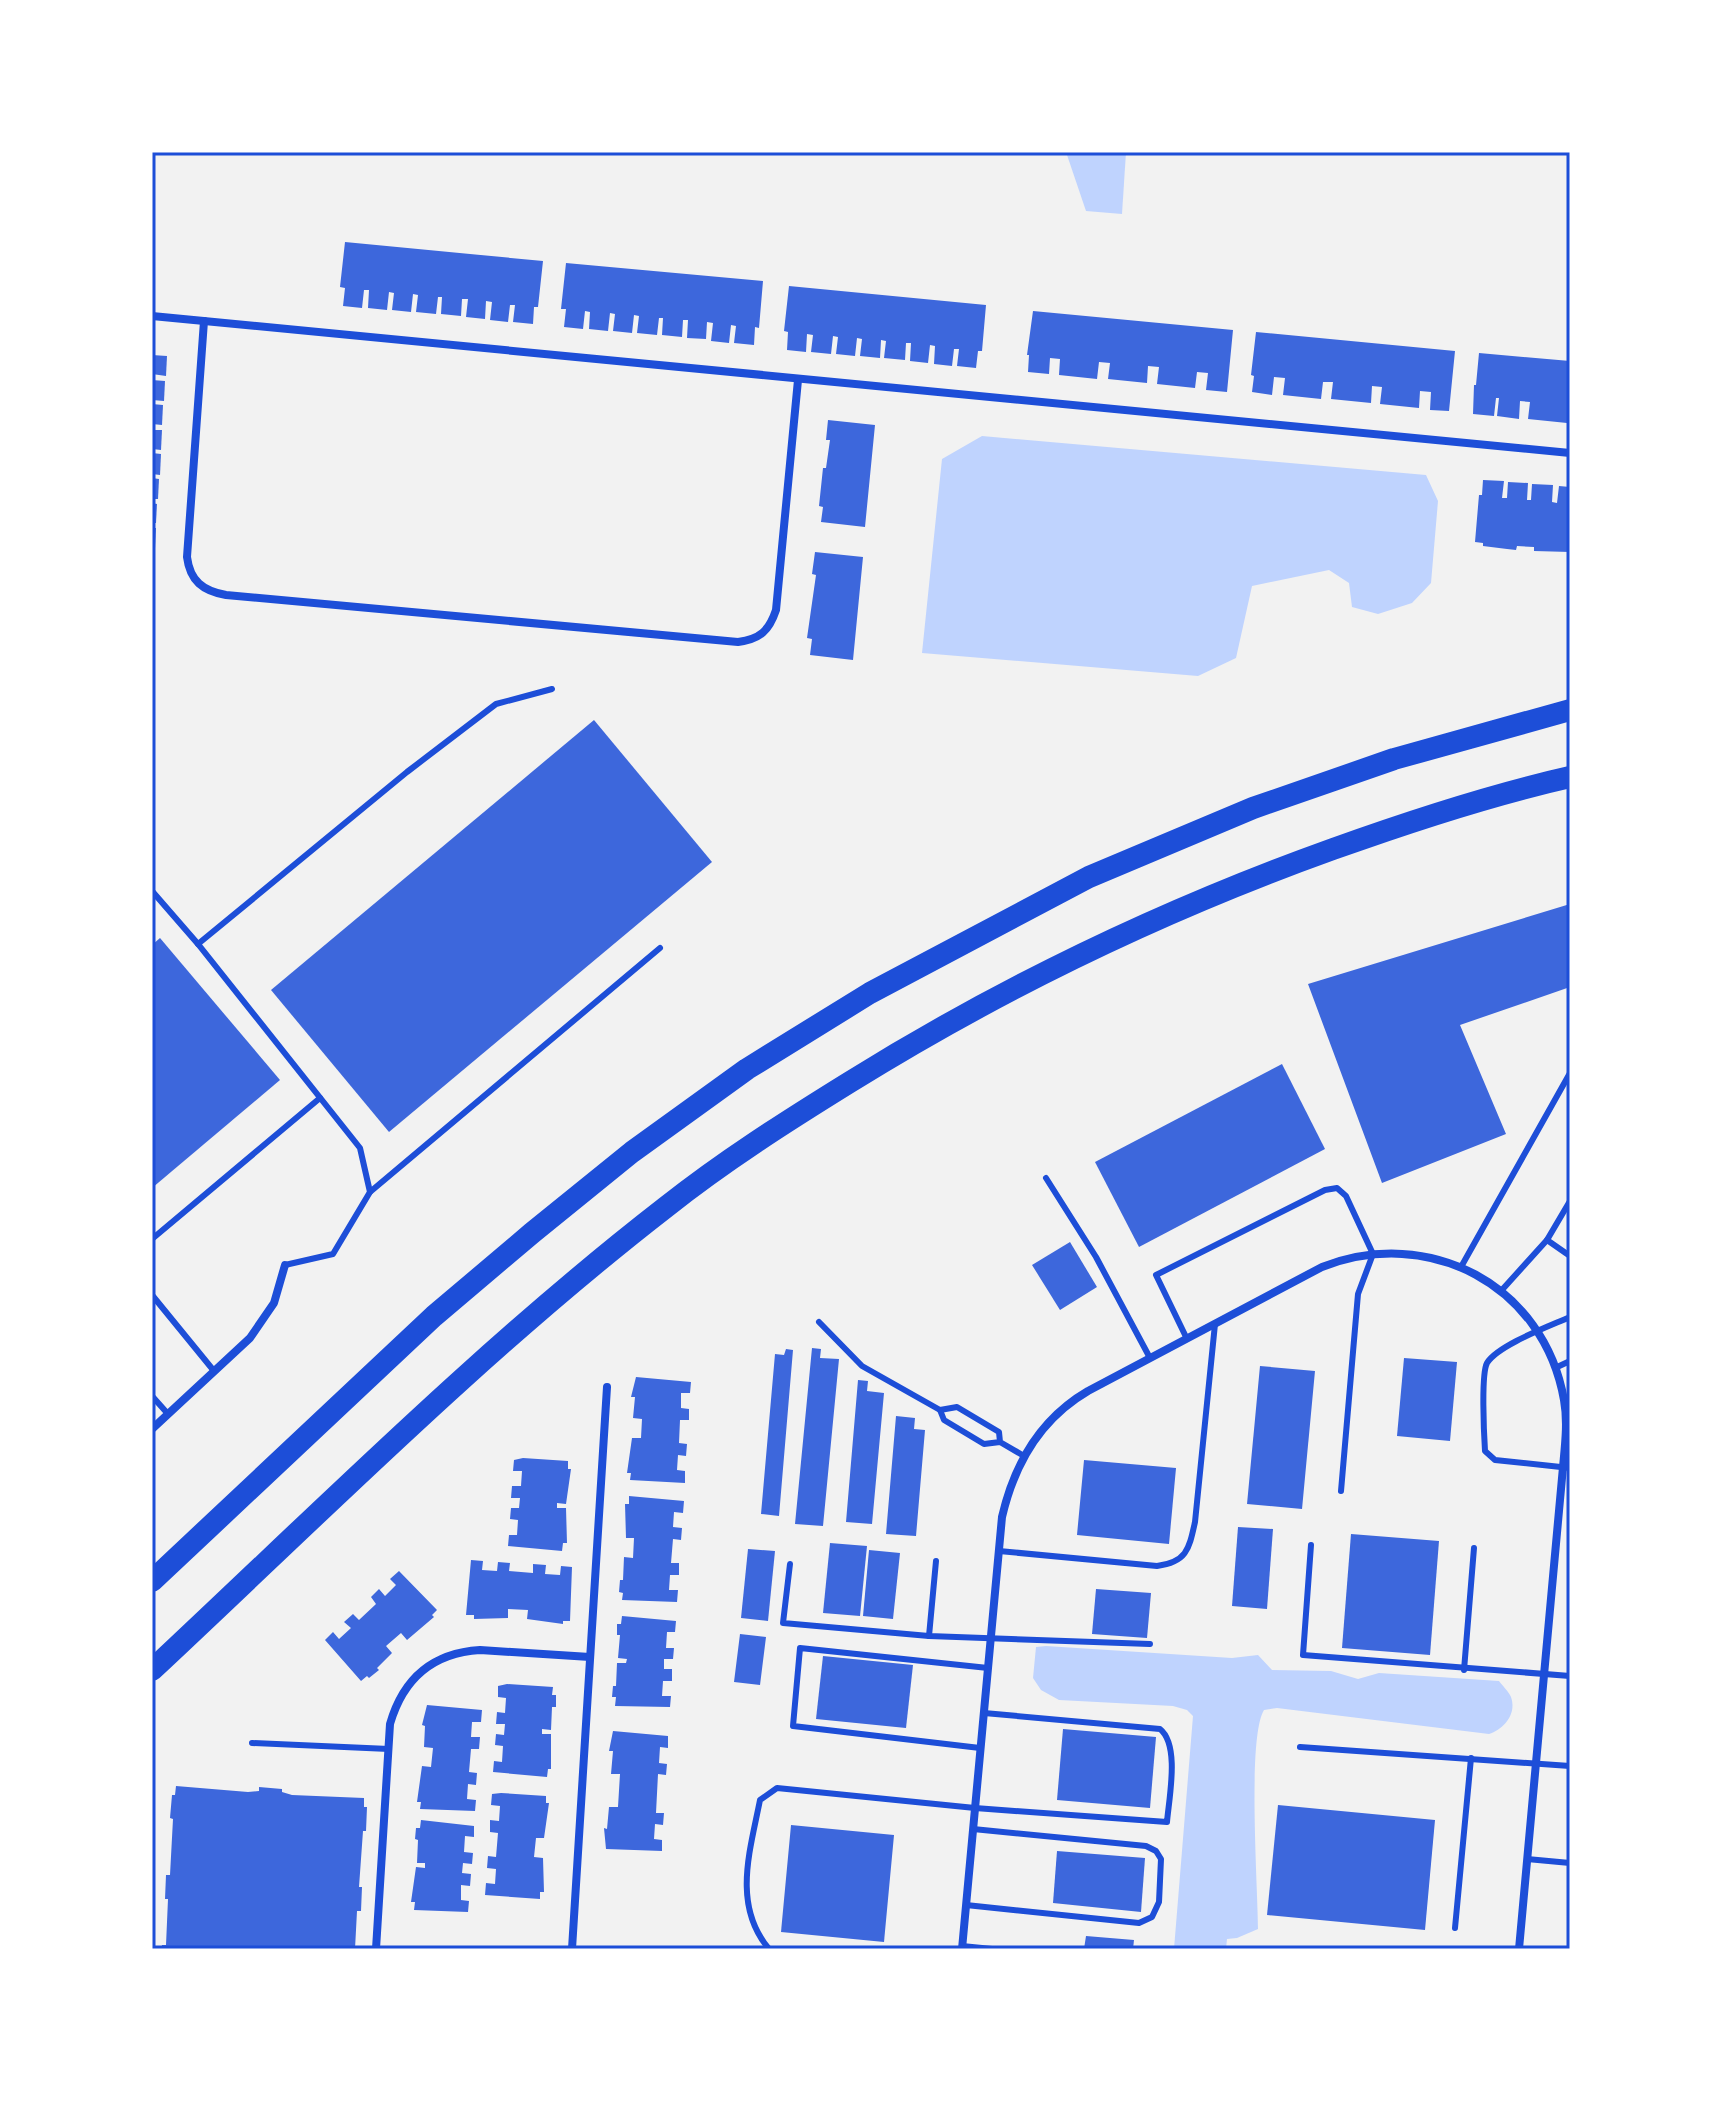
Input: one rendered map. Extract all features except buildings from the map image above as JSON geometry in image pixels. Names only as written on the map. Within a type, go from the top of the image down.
[{"type":"highway","points":[[152,1581],[434,1316],[532,1233],[632,1152],[747,1069],[870,993],[1089,877],[1253,808],[1394,759],[1570,710]]},
{"type":"highway","points":[[152,1670],[494,1351],[667,1206],[774,1129],[1000,994],[1113,937],[1273,870],[1412,820],[1570,777]]},
{"type":"street","points":[[152,316],[1570,453]]},
{"type":"street","points":[[204,321],[187,557],[189,571],[198,584],[212,593],[226,595],[738,642],[752,640],[764,634],[776,610],[798,380]]},
{"type":"street","points":[[962,1947],[1002,1517],[1009,1488],[1024,1456],[1047,1424],[1073,1400],[1322,1267],[1373,1254],[1392,1253],[1426,1256],[1461,1267],[1501,1291],[1538,1332],[1555,1368],[1566,1412],[1567,1467],[1519,1949]]},
{"type":"street","points":[[152,1429],[260,1326],[278,1294],[285,1265]]},
{"type":"street","points":[[572,1949],[607,1387]]},
{"type":"street","points":[[376,1949],[390,1724],[397,1702],[414,1677],[439,1659],[476,1650],[590,1657]]},
{"type":"lane","points":[[198,944],[407,772],[496,704],[552,689]]},
{"type":"lane","points":[[152,891],[198,944],[360,1148],[370,1192]]},
{"type":"lane","points":[[285,1265],[333,1254],[370,1192],[660,948]]},
{"type":"lane","points":[[1461,1267],[1570,1073]]},
{"type":"lane","points":[[152,1239],[320,1098]]},
{"type":"lane","points":[[1046,1178],[1096,1257],[1150,1358]]},
{"type":"lane","points":[[1187,1339],[1156,1275],[1325,1190],[1337,1188],[1346,1196],[1373,1254],[1358,1294],[1341,1491]]},
{"type":"lane","points":[[1501,1291],[1547,1240],[1570,1201]]},
{"type":"lane","points":[[1547,1240],[1570,1256]]},
{"type":"lane","points":[[152,1295],[214,1371]]},
{"type":"lane","points":[[1567,1467],[1495,1460],[1485,1451],[1486,1365],[1496,1353],[1570,1317]]},
{"type":"lane","points":[[819,1322],[862,1366],[940,1410],[944,1420],[984,1444],[1000,1442],[1024,1456]]},
{"type":"lane","points":[[999,1551],[1157,1566],[1174,1564],[1189,1549],[1195,1522],[1215,1324]]},
{"type":"lane","points":[[1555,1368],[1570,1361]]},
{"type":"lane","points":[[152,1396],[168,1414]]},
{"type":"lane","points":[[940,1410],[957,1407],[999,1432],[1000,1442]]},
{"type":"lane","points":[[1311,1545],[1303,1655],[1570,1676]]},
{"type":"lane","points":[[1464,1670],[1474,1548]]},
{"type":"lane","points":[[929,1636],[936,1561]]},
{"type":"lane","points":[[790,1564],[783,1623],[929,1636],[1150,1644]]},
{"type":"lane","points":[[980,1748],[793,1726],[800,1648],[988,1668]]},
{"type":"lane","points":[[769,1949],[755,1933],[745,1881],[760,1800],[777,1788],[975,1808],[1167,1822],[1172,1751],[1168,1735],[1160,1729],[984,1713]]},
{"type":"lane","points":[[252,1743],[389,1749]]},
{"type":"lane","points":[[1300,1747],[1570,1766]]},
{"type":"lane","points":[[1455,1928],[1471,1758]]},
{"type":"lane","points":[[966,1905],[1139,1923],[1152,1917],[1159,1902],[1161,1859],[1156,1851],[1146,1846],[973,1829]]},
{"type":"lane","points":[[1527,1859],[1570,1863]]},
{"type":"lane","points":[[962,1947],[992,1949]]},
{"type":"water","points":[[1066,152],[1126,152],[1122,214],[1086,211]]},
{"type":"water","points":[[982,436],[1426,475],[1438,501],[1431,583],[1412,603],[1378,614],[1352,607],[1349,583],[1329,570],[1252,586],[1236,658],[1198,676],[922,653],[942,459]]},
{"type":"water","points":[[1036,1647],[1232,1658],[1258,1655],[1272,1670],[1331,1671],[1358,1679],[1379,1673],[1499,1681],[1511,1697],[1512,1709],[1504,1725],[1489,1734],[1277,1708],[1264,1710],[1259,1726],[1255,1781],[1258,1929],[1227,1939],[1226,1949],[1174,1949],[1193,1716],[1187,1710],[1173,1706],[1059,1700],[1041,1690],[1033,1678]]}]
